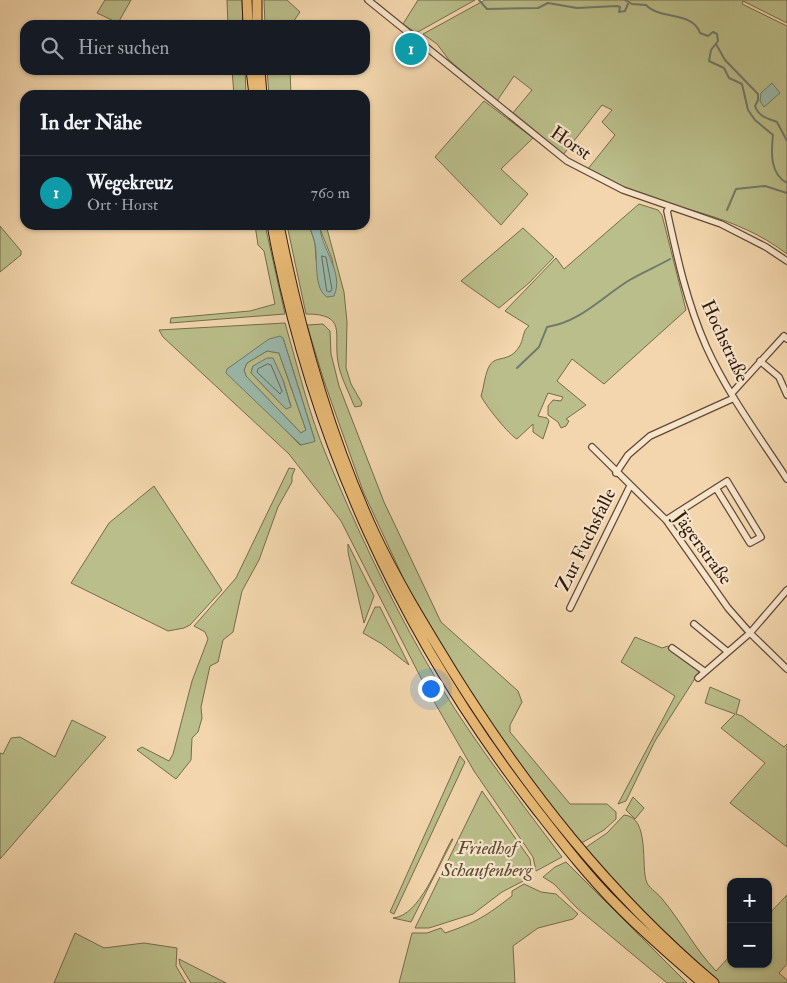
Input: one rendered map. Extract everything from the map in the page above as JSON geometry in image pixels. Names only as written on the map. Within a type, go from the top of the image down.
[{"type":"highway","points":[[247,0],[248,20]]},
{"type":"highway","points":[[257,0],[257,20]]},
{"type":"highway","points":[[252,75],[253,90]]},
{"type":"highway","points":[[260,75],[262,90]]},
{"type":"highway","points":[[273,230],[282,276],[307,371],[349,492],[404,606],[440,670],[497,759],[555,834],[616,904],[702,983]]},
{"type":"highway","points":[[279,230],[291,289],[316,379],[348,469],[374,531],[406,595],[486,725],[569,837],[619,892],[714,983]]},
{"type":"street","name":"Horst","points":[[368,0],[567,161],[623,190],[721,224],[766,247],[787,261]]},
{"type":"street","name":"Hochstraße","points":[[670,207],[666,211],[680,273],[706,346],[733,396],[787,477]]},
{"type":"street","points":[[616,473],[628,455],[650,436],[733,396],[760,361],[786,337]]},
{"type":"street","points":[[760,361],[779,377],[787,395]]},
{"type":"street","name":"Jägerstraße","points":[[592,448],[666,520],[702,573],[750,633],[787,669]]},
{"type":"street","points":[[666,520],[716,488],[727,481],[761,537],[750,543],[716,488]]},
{"type":"street","name":"Zur Fuchsfalle","points":[[570,608],[630,486]]},
{"type":"street","points":[[698,678],[750,633],[787,590]]},
{"type":"street","points":[[694,624],[728,652]]},
{"type":"street","points":[[672,648],[704,671]]},
{"type":"green space","points":[[105,0],[131,0],[120,20],[112,20],[97,13]]},
{"type":"green space","points":[[227,0],[242,0],[243,20],[228,20]]},
{"type":"green space","points":[[264,0],[287,0],[300,12],[294,20],[265,20]]},
{"type":"green space","points":[[418,0],[475,0],[416,33],[403,24]]},
{"type":"green space","points":[[485,0],[787,0],[787,23],[743,1],[742,4],[787,26],[787,254],[747,230],[706,214],[643,195],[587,170],[615,135],[602,122],[612,110],[602,105],[563,155],[512,114],[532,90],[514,76],[497,101],[449,60],[437,44],[423,34]]},
{"type":"green space","points":[[232,75],[245,75],[246,90],[234,90]]},
{"type":"green space","points":[[267,75],[290,75],[291,90],[269,90]]},
{"type":"green space","points":[[484,101],[533,138],[501,169],[528,194],[501,225],[435,157]]},
{"type":"green space","points":[[639,204],[658,210],[662,215],[686,310],[604,384],[572,359],[557,381],[586,405],[566,419],[569,421],[566,426],[561,428],[558,422],[548,415],[548,406],[553,400],[561,401],[563,397],[548,393],[538,416],[547,418],[549,421],[543,439],[533,432],[533,424],[517,439],[498,420],[481,396],[490,365],[496,360],[507,357],[515,352],[521,344],[525,330],[529,326],[505,311],[556,258],[564,269]]},
{"type":"green space","points":[[0,226],[21,251],[21,255],[0,272]]},
{"type":"green space","points":[[523,228],[554,257],[529,283],[499,308],[461,281]]},
{"type":"green space","points":[[256,230],[266,230],[285,314],[170,323],[171,318],[250,311],[275,304],[264,251],[258,245]]},
{"type":"green space","points":[[288,230],[311,230],[315,243],[316,260],[335,279],[332,259],[320,230],[327,230],[344,292],[347,322],[346,368],[351,384],[362,403],[361,406],[355,407],[340,372],[336,327],[328,318],[306,314]]},
{"type":"green space","points":[[285,323],[304,391],[321,441],[384,584],[455,710],[562,857],[536,871],[533,857],[474,771],[424,684],[341,521],[289,454],[163,337],[159,330]],"holes":[[[283,338],[315,441],[300,445],[227,369]]]},
{"type":"green space","points":[[323,324],[330,331],[331,354],[339,386],[384,502],[441,622],[518,691],[522,702],[510,725],[510,732],[570,804],[607,804],[616,812],[616,819],[604,830],[578,845],[519,769],[428,625],[405,582],[363,491],[324,381],[307,325]]},
{"type":"green space","points":[[267,351],[279,353],[306,430],[301,433],[246,376],[244,370],[247,363]],"holes":[[[253,366],[283,380],[291,406],[285,408],[251,373]]]},
{"type":"green space","points":[[289,468],[295,469],[292,482],[278,507],[259,560],[242,591],[233,632],[223,640],[218,662],[210,666],[201,707],[202,718],[198,732],[192,738],[191,760],[176,779],[137,750],[142,747],[169,761],[173,754],[192,681],[208,639],[205,632],[194,626],[236,578]]},
{"type":"green space","points":[[154,486],[222,590],[190,625],[168,631],[71,583],[109,523]]},
{"type":"green space","points":[[348,544],[374,596],[364,623],[348,552]]},
{"type":"green space","points":[[375,607],[380,607],[409,665],[382,644],[363,633]]},
{"type":"green space","points":[[635,637],[662,648],[668,646],[699,672],[655,741],[626,801],[618,804],[675,696],[621,662]]},
{"type":"green space","points":[[710,687],[740,700],[736,714],[742,716],[784,747],[787,744],[787,847],[730,803],[765,763],[721,728],[735,714],[705,703]]},
{"type":"green space","points":[[72,720],[106,737],[0,859],[0,753],[3,754],[11,738],[20,737],[55,757]]},
{"type":"green space","points":[[460,756],[465,762],[394,914],[390,912]]},
{"type":"green space","name":"Friedhof Schaufenberg","points":[[482,791],[530,859],[531,868],[527,879],[502,892],[473,914],[429,928],[415,928]]},
{"type":"green space","points":[[633,797],[644,808],[635,819],[626,810]]},
{"type":"green space","points":[[624,815],[632,818],[638,824],[643,844],[647,883],[661,898],[716,971],[727,959],[727,968],[772,968],[772,911],[787,895],[787,964],[779,973],[787,980],[787,983],[718,983],[608,877],[585,848],[607,833]]},
{"type":"green space","points":[[453,839],[411,922],[393,918],[403,915],[420,898],[435,874]]},
{"type":"green space","points":[[566,862],[687,983],[667,983],[577,908],[554,884],[543,877],[555,867]]},
{"type":"green space","points":[[524,884],[541,892],[556,894],[578,914],[573,919],[538,928],[513,946],[515,983],[399,983],[412,933],[427,933],[441,928],[445,933],[481,918],[512,896],[512,891]]},
{"type":"green space","points":[[75,933],[104,948],[144,943],[177,948],[176,966],[186,983],[54,983]]},
{"type":"green space","points":[[179,959],[226,983],[191,983],[180,965]]},
{"type":"water","points":[[772,83],[780,93],[764,107],[760,101],[761,93]]},
{"type":"water","points":[[311,230],[321,230],[336,278],[337,287],[334,296],[327,297],[320,287]]},
{"type":"water","points":[[280,336],[283,338],[315,441],[313,442],[301,445],[226,373],[227,369],[269,339]],"holes":[[[267,351],[279,353],[306,430],[301,433],[246,376],[244,370],[247,363]]]},
{"type":"water","points":[[267,358],[273,358],[283,380],[291,407],[286,409],[251,373],[253,366]]},
{"type":"waterway","points":[[479,0],[487,9],[538,8],[548,3],[577,8],[617,6],[620,7],[619,12],[625,11],[628,4]]},
{"type":"waterway","points":[[625,0],[632,4],[646,5],[659,13],[691,21],[700,33],[708,36],[713,32],[717,34],[718,41],[711,50],[709,61],[724,68],[729,78],[742,84],[748,110],[755,120],[773,135],[772,156],[775,169],[781,179],[787,183]]},
{"type":"waterway","points":[[716,44],[725,60],[758,94],[755,106],[759,113],[777,122],[787,141]]},
{"type":"waterway","points":[[727,210],[736,189],[765,186],[787,193]]},
{"type":"waterway","points":[[517,368],[539,347],[547,327],[580,315],[628,281],[670,259]]},
{"type":"place","name":"Wegekreuz","points":[[411,49]]}]
